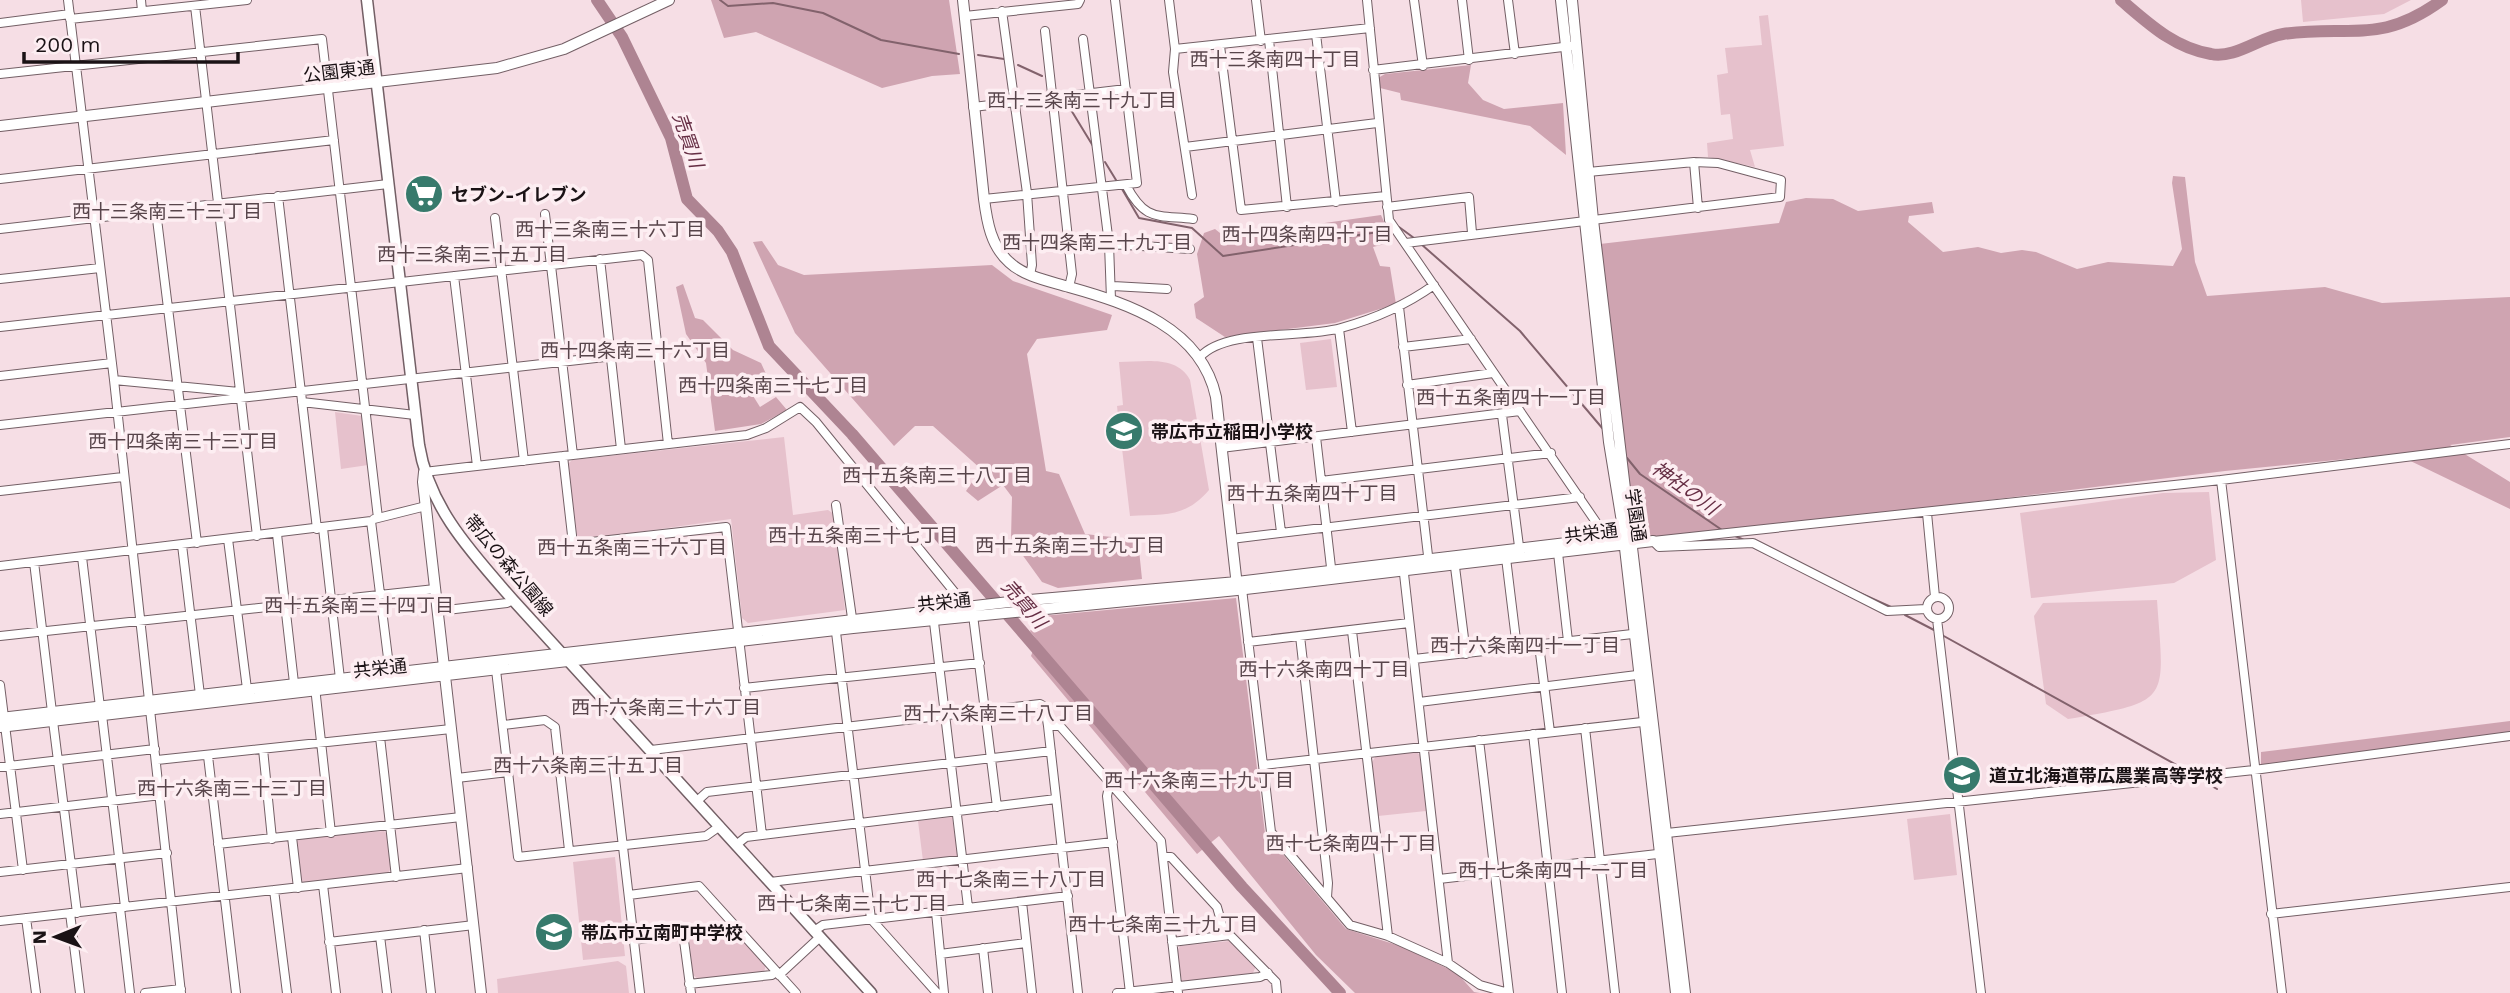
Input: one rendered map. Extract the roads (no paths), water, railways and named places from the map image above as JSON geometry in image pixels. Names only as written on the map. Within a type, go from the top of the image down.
[{"type":"main road","name":"帯広の森公園線","points":[[367,0],[415,415],[424,472],[455,530],[513,600],[871,993]]},
{"type":"street","points":[[68,0],[114,380],[181,991],[145,993]]},
{"type":"street","points":[[141,0],[142,12]]},
{"type":"street","points":[[0,23],[142,12],[247,0]]},
{"type":"street","name":"公園東通","points":[[0,125],[497,68],[546,55],[597,35],[669,0]]},
{"type":"street","points":[[963,0],[987,223],[995,245],[1008,262],[1030,275],[1111,299],[1163,326],[1188,343],[1200,357],[1212,383],[1271,832],[1350,925],[1388,936],[1448,963],[1480,985],[1509,993],[1479,740]]},
{"type":"street","points":[[965,16],[1078,4],[1080,0]]},
{"type":"street","points":[[984,199],[1137,183],[1115,0]]},
{"type":"street","points":[[1169,0],[1175,49],[1173,72],[1192,195]]},
{"type":"street","points":[[1256,0],[1265,41],[1287,207]]},
{"type":"street","points":[[1367,0],[1377,123],[1389,220],[1580,497],[1598,525],[1601,543]]},
{"type":"street","points":[[1414,0],[1423,66]]},
{"type":"street","points":[[1462,0],[1469,60]]},
{"type":"street","points":[[1508,0],[1515,54]]},
{"type":"street","name":"学園通","points":[[1561,0],[1572,46],[1588,172],[1589,221]]},
{"type":"street","name":"学園通","points":[[1572,0],[1572,46],[1589,221],[1644,675],[1676,993]]},
{"type":"street","points":[[195,6],[257,536]]},
{"type":"street","points":[[1003,11],[1027,193],[1032,265],[1030,275]]},
{"type":"street","points":[[1175,49],[1370,28]]},
{"type":"street","points":[[1045,31],[1072,274],[1069,287]]},
{"type":"street","points":[[1316,34],[1336,202]]},
{"type":"street","points":[[0,74],[321,39],[365,410],[380,596],[390,674]]},
{"type":"street","points":[[1083,39],[1109,244],[1113,286],[1111,299]]},
{"type":"street","points":[[1220,46],[1241,210],[1386,197]]},
{"type":"street","points":[[1373,70],[1572,46]]},
{"type":"street","points":[[973,107],[1126,89]]},
{"type":"street","points":[[1185,146],[1377,123]]},
{"type":"street","points":[[0,179],[334,140]]},
{"type":"street","points":[[1406,243],[1780,197],[1781,180],[1718,163],[1694,162],[1588,172]]},
{"type":"street","points":[[1694,162],[1698,208]]},
{"type":"street","points":[[0,229],[388,184]]},
{"type":"street","points":[[1126,185],[1144,211],[1154,215],[1193,219]]},
{"type":"street","points":[[278,197],[300,391],[340,679]]},
{"type":"street","points":[[1387,207],[1469,197],[1472,233]]},
{"type":"street","points":[[156,211],[197,543]]},
{"type":"street","points":[[545,214],[573,455]]},
{"type":"street","points":[[495,219],[524,461]]},
{"type":"street","points":[[1109,244],[1190,249]]},
{"type":"street","points":[[0,327],[642,255],[648,260],[668,444]]},
{"type":"street","points":[[600,259],[621,449]]},
{"type":"street","points":[[0,279],[100,268]]},
{"type":"street","points":[[454,276],[477,466]]},
{"type":"street","points":[[1200,357],[1216,344],[1339,329],[1399,307],[1434,285]]},
{"type":"street","points":[[1113,286],[1167,289]]},
{"type":"street","points":[[1399,307],[1429,563]]},
{"type":"street","points":[[1339,329],[1352,432]]},
{"type":"street","points":[[1257,338],[1281,532]]},
{"type":"street","points":[[1403,347],[1471,339]]},
{"type":"street","points":[[0,425],[179,406],[239,395],[300,391],[659,351]]},
{"type":"street","points":[[0,376],[112,363]]},
{"type":"street","points":[[1408,386],[1493,373]]},
{"type":"street","points":[[114,380],[177,385],[239,395]]},
{"type":"street","points":[[302,401],[415,415]]},
{"type":"street","points":[[481,993],[424,472],[757,432],[800,407],[817,422],[976,610],[997,807]]},
{"type":"street","points":[[1221,448],[1520,411]]},
{"type":"street","points":[[1502,415],[1520,552]]},
{"type":"street","points":[[1316,437],[1332,574]]},
{"type":"street","points":[[1653,541],[2221,480],[2510,444]]},
{"type":"street","points":[[1321,481],[1551,453]]},
{"type":"street","points":[[563,456],[573,544],[726,527],[762,835]]},
{"type":"street","points":[[0,491],[123,477]]},
{"type":"street","points":[[2221,480],[2282,993]]},
{"type":"street","points":[[1231,539],[1580,497]]},
{"type":"street","points":[[836,505],[853,624]]},
{"type":"street","points":[[0,566],[320,529],[426,506]]},
{"type":"street","points":[[1927,513],[1935,597]]},
{"type":"street","points":[[278,534],[294,683]]},
{"type":"street","points":[[228,540],[247,689]]},
{"type":"street","points":[[1653,541],[1659,547],[1753,542],[1887,611],[1926,609]]},
{"type":"street","name":"共栄通","points":[[2,722],[1021,605],[1239,587],[1601,543],[1653,541]]},
{"type":"street","name":"共栄通","points":[[1454,560],[1506,558],[1520,552],[1558,553],[1601,543]]},
{"type":"street","points":[[181,545],[200,695]]},
{"type":"street","points":[[1558,553],[1568,641]]},
{"type":"street","points":[[82,557],[120,858],[130,993]]},
{"type":"street","points":[[1506,558],[1517,648]]},
{"type":"street","points":[[1454,560],[1466,654]]},
{"type":"street","points":[[34,562],[71,864],[80,993]]},
{"type":"street","points":[[1403,566],[1448,963]]},
{"type":"street","points":[[0,636],[435,589]]},
{"type":"street","points":[[1935,597],[1943,597],[1949,607],[1947,614],[1937,619],[1931,617],[1926,609],[1927,603],[1935,597]]},
{"type":"street","points":[[438,611],[513,600]]},
{"type":"street","points":[[933,615],[968,907]]},
{"type":"street","points":[[1937,619],[1981,993]]},
{"type":"street","points":[[1248,642],[1409,623]]},
{"type":"street","points":[[836,626],[871,919],[937,993]]},
{"type":"street","points":[[1352,631],[1388,936]]},
{"type":"street","points":[[1414,659],[1639,633]]},
{"type":"street","points":[[1300,636],[1328,883],[1327,897]]},
{"type":"street","points":[[1539,645],[1550,732]]},
{"type":"street","name":"共栄通","points":[[150,705],[200,695],[294,683],[315,686],[340,679],[390,674],[496,670],[567,657]]},
{"type":"street","points":[[744,688],[980,663]]},
{"type":"street","points":[[496,670],[518,857],[706,836],[720,826]]},
{"type":"street","points":[[1419,702],[1644,675]]},
{"type":"street","points":[[0,685],[2,722],[23,870]]},
{"type":"street","points":[[315,686],[331,833]]},
{"type":"street","points":[[652,750],[1040,704],[1045,707],[1048,726],[1078,993]]},
{"type":"street","points":[[503,725],[545,720],[555,727],[569,850]]},
{"type":"street","points":[[1263,765],[1649,721]]},
{"type":"street","name":"学園通","points":[[1649,721],[1667,832],[1664,853],[1685,993]]},
{"type":"street","points":[[1048,726],[1060,726],[1161,841],[1177,989]]},
{"type":"street","points":[[1585,728],[1615,993]]},
{"type":"street","points":[[157,760],[451,729]]},
{"type":"street","points":[[1533,734],[1562,993]]},
{"type":"street","points":[[1667,832],[2254,770],[2510,736]]},
{"type":"street","points":[[380,737],[396,877]]},
{"type":"street","points":[[0,767],[155,749]]},
{"type":"street","points":[[263,749],[272,839]]},
{"type":"street","points":[[697,801],[707,792],[756,785],[1051,751]]},
{"type":"street","points":[[208,756],[236,993]]},
{"type":"street","points":[[559,767],[613,761],[640,993]]},
{"type":"street","points":[[457,778],[508,772]]},
{"type":"street","points":[[1110,782],[1107,796],[1130,992]]},
{"type":"street","points":[[0,814],[161,795]]},
{"type":"street","points":[[736,845],[746,837],[1056,799]]},
{"type":"street","points":[[218,844],[461,817]]},
{"type":"street","points":[[292,837],[298,888]]},
{"type":"street","points":[[770,882],[1112,842]]},
{"type":"street","points":[[0,872],[167,853]]},
{"type":"street","points":[[1439,879],[1664,853]]},
{"type":"street","points":[[1164,858],[1171,858],[1217,906],[1223,928],[1268,972],[1276,982],[1277,993]]},
{"type":"street","points":[[0,921],[468,869]]},
{"type":"street","points":[[323,885],[335,993]]},
{"type":"street","points":[[629,895],[699,886],[796,993]]},
{"type":"street","points":[[2272,914],[2510,887]]},
{"type":"street","points":[[274,890],[287,993]]},
{"type":"street","points":[[683,933],[690,989],[777,973],[823,925],[1068,896]]},
{"type":"street","points":[[1022,902],[1032,993]]},
{"type":"street","points":[[936,912],[944,993]]},
{"type":"street","points":[[26,918],[36,993]]},
{"type":"street","points":[[330,942],[474,925]]},
{"type":"street","points":[[634,940],[734,925]]},
{"type":"street","points":[[424,930],[431,993]]},
{"type":"street","points":[[1172,942],[1230,935]]},
{"type":"street","points":[[380,936],[387,993]]},
{"type":"street","points":[[940,954],[1026,943]]},
{"type":"street","points":[[983,948],[988,993]]},
{"type":"street","points":[[1117,993],[1177,989],[1259,977],[1268,972]]},
{"type":"waterway","name":"売買川","points":[[597,0],[622,37],[671,138],[687,199],[718,231],[732,252],[769,346],[852,434],[1242,887],[1340,993]]},
{"type":"waterway","name":"神社の川","points":[[720,0],[728,6],[773,3],[823,13],[881,40],[959,54]]},
{"type":"waterway","points":[[2121,0],[2173,40],[2198,51],[2220,55],[2283,34],[2382,28],[2420,14],[2442,0]]},
{"type":"waterway","name":"神社の川","points":[[978,55],[1004,59]]},
{"type":"waterway","name":"神社の川","points":[[1018,65],[1042,76]]},
{"type":"waterway","name":"神社の川","points":[[1068,105],[1093,146]]},
{"type":"waterway","name":"神社の川","points":[[1105,162],[1116,180]]},
{"type":"waterway","name":"神社の川","points":[[1122,189],[1139,218],[1192,228],[1223,256],[1391,230]]},
{"type":"waterway","name":"神社の川","points":[[1399,227],[1414,238]]},
{"type":"waterway","name":"神社の川","points":[[1421,244],[1520,331],[1603,429]]},
{"type":"waterway","name":"神社の川","points":[[1627,458],[1640,474],[1722,530]]},
{"type":"waterway","name":"神社の川","points":[[1733,535],[1744,540]]},
{"type":"waterway","name":"神社の川","points":[[1851,589],[1891,607]]},
{"type":"waterway","name":"神社の川","points":[[1905,615],[1934,630]]},
{"type":"waterway","name":"神社の川","points":[[1942,635],[2191,773]]},
{"type":"waterway","name":"神社の川","points":[[2201,780],[2217,789]]},
{"type":"place","name":"セブン-イレブン","points":[[424,194]]},
{"type":"place","name":"帯広市立稲田小学校","points":[[1124,431]]},
{"type":"place","name":"道立北海道帯広農業高等学校","points":[[1962,775]]},
{"type":"place","name":"帯広市立南町中学校","points":[[554,932]]},
{"type":"district","name":"西十三条南四十丁目","points":[[1275,59]]},
{"type":"district","name":"西十三条南三十九丁目","points":[[1082,100]]},
{"type":"district","name":"西十三条南三十三丁目","points":[[167,211]]},
{"type":"district","name":"西十三条南三十六丁目","points":[[610,229]]},
{"type":"district","name":"西十四条南四十丁目","points":[[1307,234]]},
{"type":"district","name":"西十四条南三十九丁目","points":[[1097,242]]},
{"type":"district","name":"西十三条南三十五丁目","points":[[472,254]]},
{"type":"district","name":"西十四条南三十六丁目","points":[[635,350]]},
{"type":"district","name":"西十四条南三十七丁目","points":[[773,385]]},
{"type":"district","name":"西十五条南四十一丁目","points":[[1511,397]]},
{"type":"district","name":"西十四条南三十三丁目","points":[[183,441]]},
{"type":"district","name":"西十五条南三十八丁目","points":[[937,475]]},
{"type":"district","name":"西十五条南四十丁目","points":[[1312,493]]},
{"type":"district","name":"西十五条南三十七丁目","points":[[863,535]]},
{"type":"district","name":"西十五条南三十九丁目","points":[[1070,545]]},
{"type":"district","name":"西十五条南三十六丁目","points":[[632,547]]},
{"type":"district","name":"西十五条南三十四丁目","points":[[359,605]]},
{"type":"district","name":"西十六条南四十一丁目","points":[[1525,645]]},
{"type":"district","name":"西十六条南四十丁目","points":[[1324,669]]},
{"type":"district","name":"西十六条南三十六丁目","points":[[666,707]]},
{"type":"district","name":"西十六条南三十八丁目","points":[[998,713]]},
{"type":"district","name":"西十六条南三十五丁目","points":[[588,765]]},
{"type":"district","name":"西十六条南三十九丁目","points":[[1199,780]]},
{"type":"district","name":"西十六条南三十三丁目","points":[[232,788]]},
{"type":"district","name":"西十七条南四十丁目","points":[[1351,843]]},
{"type":"district","name":"西十七条南四十一丁目","points":[[1553,870]]},
{"type":"district","name":"西十七条南三十八丁目","points":[[1011,879]]},
{"type":"district","name":"西十七条南三十七丁目","points":[[852,903]]},
{"type":"district","name":"西十七条南三十九丁目","points":[[1163,924]]}]
